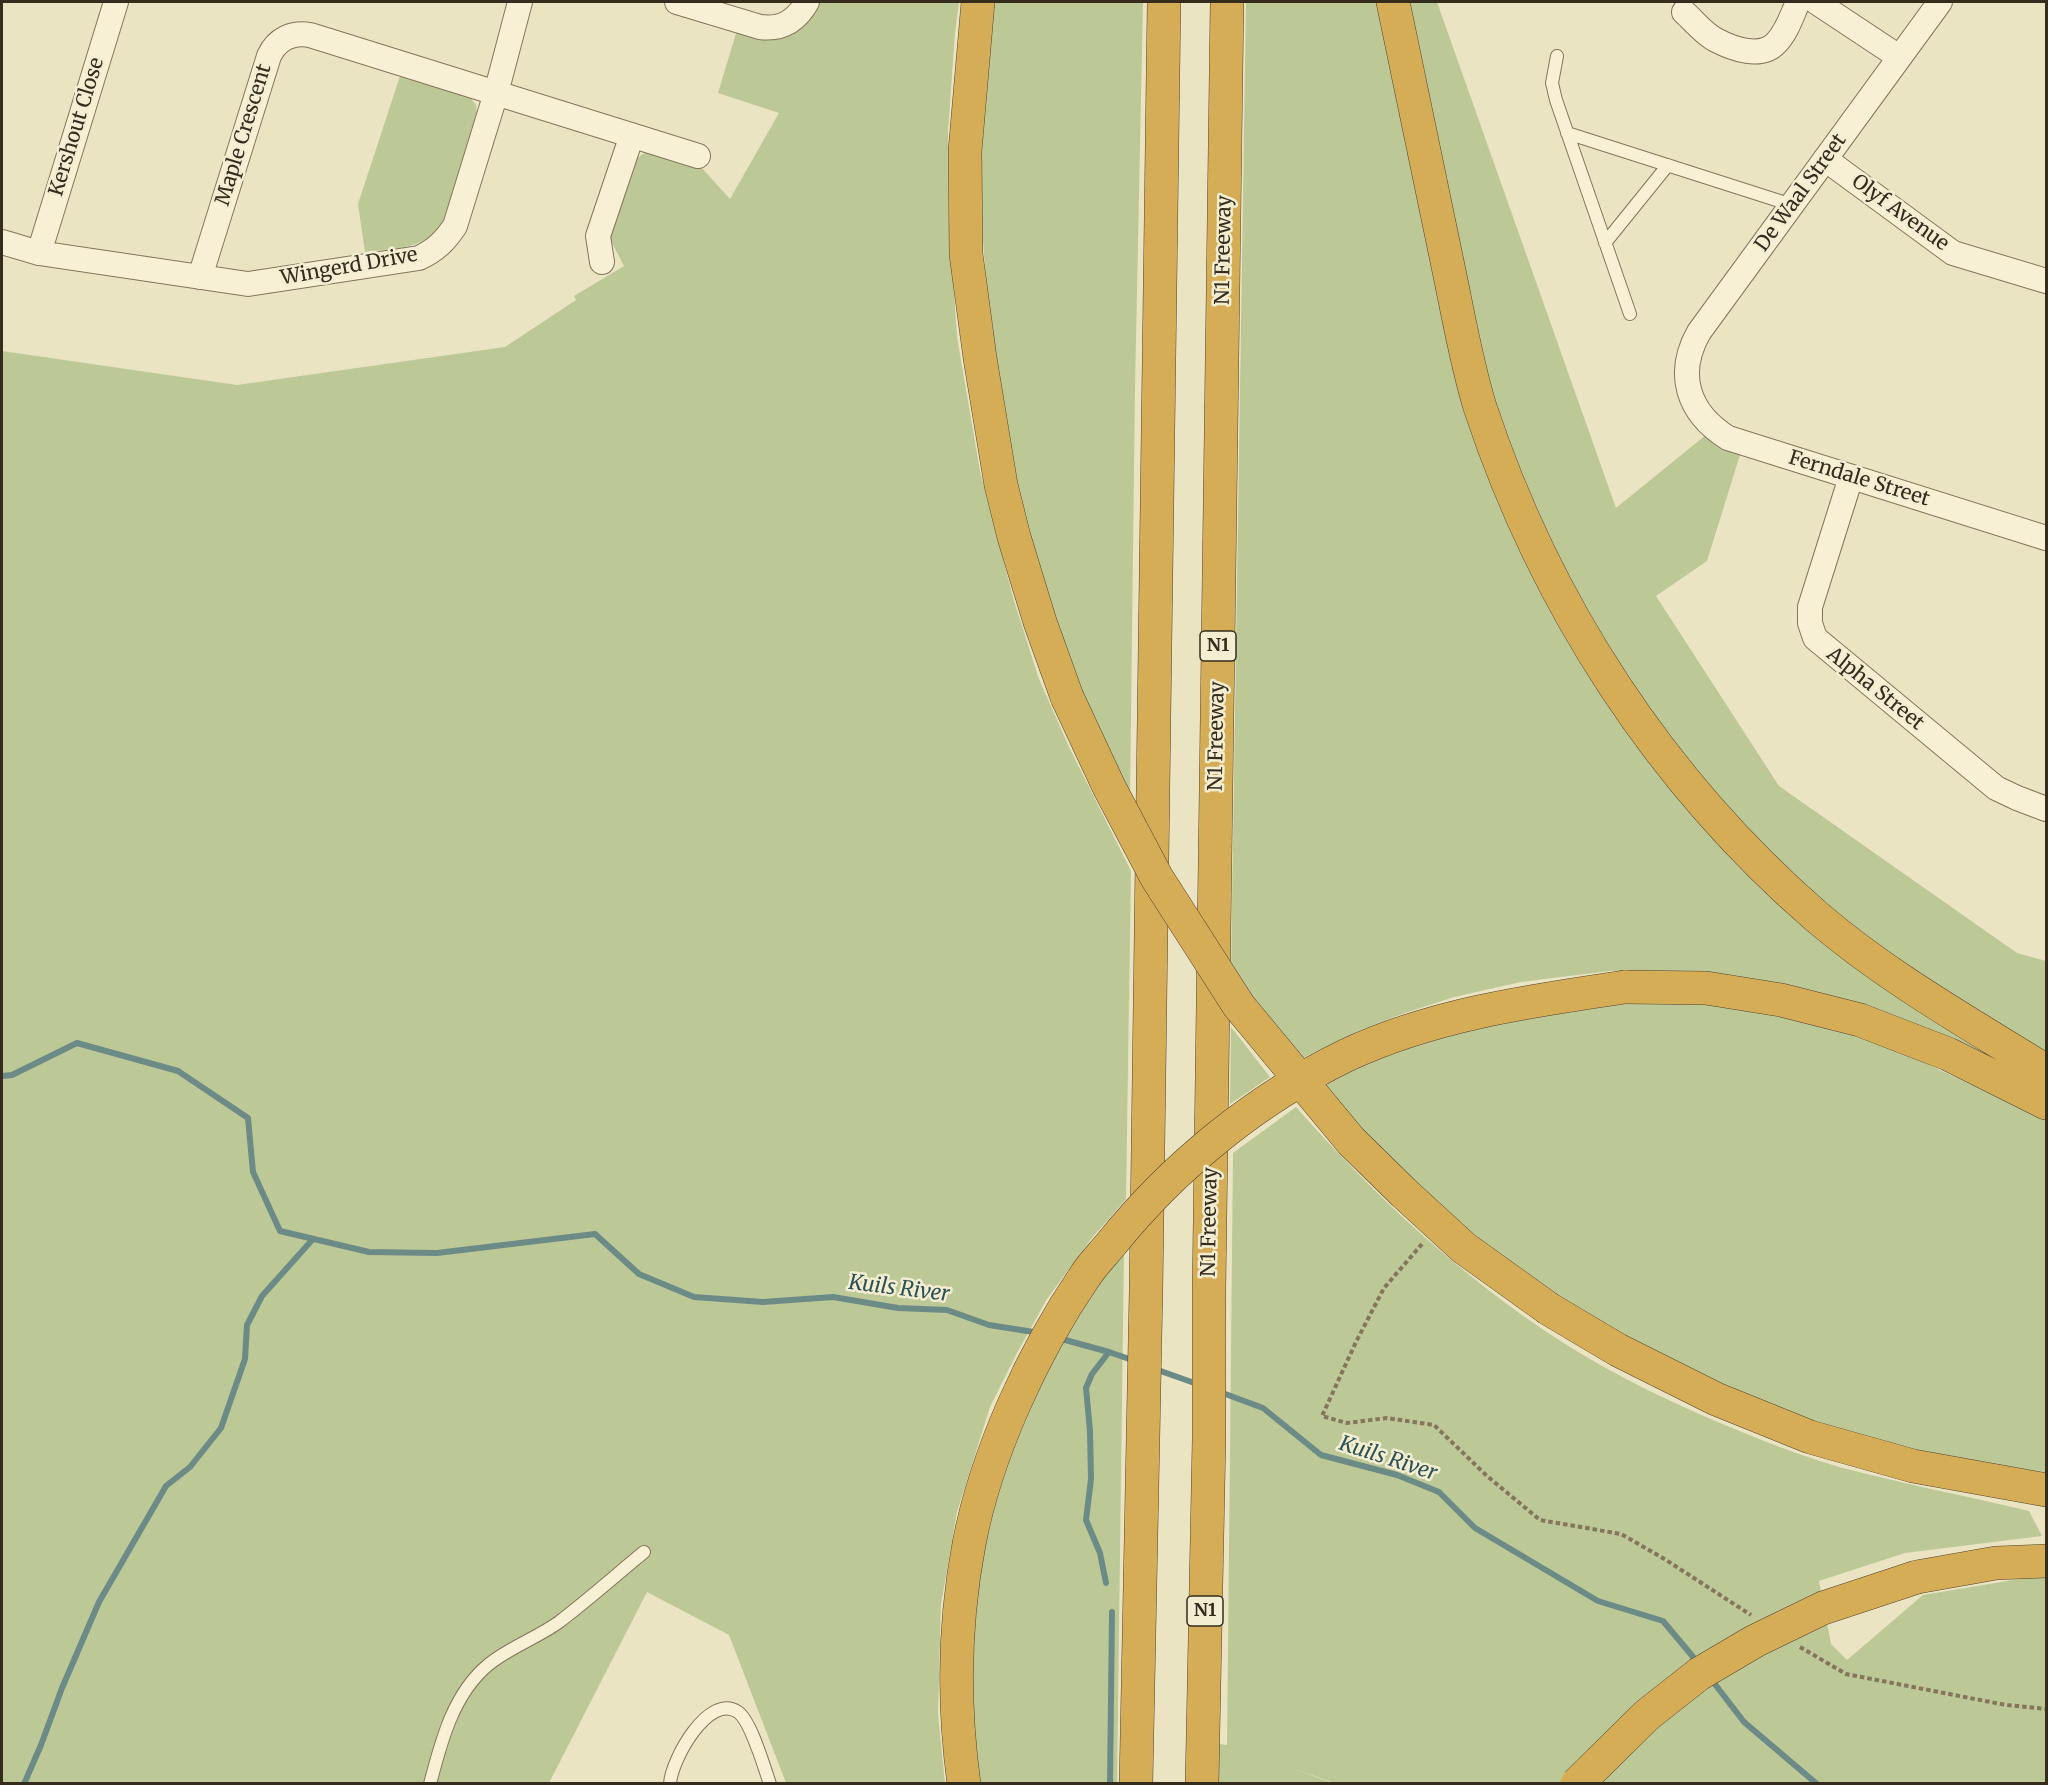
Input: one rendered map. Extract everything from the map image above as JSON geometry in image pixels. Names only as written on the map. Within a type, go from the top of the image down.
[{"type":"highway","points":[[978,2],[965,151],[966,254],[1001,485],[1014,537],[1040,622],[1067,697],[1108,787],[1157,878],[1239,1006],[1351,1141],[1404,1193],[1464,1248],[1549,1309],[1618,1350],[1716,1399],[1810,1437],[1913,1466],[2046,1490]]},
{"type":"highway","points":[[1136,1784],[1146,1290],[1164,2]]},
{"type":"highway","name":"N1 Freeway","points":[[1202,1784],[1209,1439],[1209,1290],[1227,2]]},
{"type":"highway","points":[[1393,2],[1439,226],[1479,404],[1512,496],[1556,590],[1614,688],[1687,786],[1768,872],[1819,919],[1878,963],[2046,1071]]},
{"type":"highway","points":[[964,1784],[958,1741],[956,1688],[962,1590],[969,1542],[984,1483],[1004,1428],[1047,1340],[1085,1275],[1134,1216],[1196,1155],[1270,1098],[1348,1055],[1429,1024],[1543,999],[1626,987],[1706,988],[1781,1000],[1860,1020],[1948,1054],[2046,1103]]},
{"type":"highway","points":[[1577,1784],[1647,1715],[1699,1674],[1755,1641],[1823,1608],[1917,1577],[1996,1563],[2046,1561]]},
{"type":"street","name":"Kershout Close","points":[[39,253],[116,2]]},
{"type":"street","name":"Wingerd Drive","points":[[2,242],[39,253],[248,284],[419,258],[434,250],[447,238],[455,226],[496,93],[520,2]]},
{"type":"street","points":[[677,2],[772,29],[786,25],[796,18],[807,2]]},
{"type":"street","points":[[1684,12],[1715,39],[1746,51],[1762,52],[1775,45],[1782,36],[1798,2]]},
{"type":"street","points":[[1816,2],[1899,57]]},
{"type":"street","name":"De Waal Street","points":[[1690,394],[1687,371],[1692,344],[1940,2]]},
{"type":"street","name":"Maple Crescent","points":[[200,277],[269,56],[277,43],[284,38],[301,34],[310,35],[698,156]]},
{"type":"street","points":[[602,262],[598,236],[632,135]]},
{"type":"street","name":"Olyf Avenue","points":[[1826,159],[1953,253],[2046,280]]},
{"type":"street","name":"Ferndale Street","points":[[1690,394],[1700,414],[1728,438],[2046,538]]},
{"type":"street","name":"Alpha Street","points":[[1851,477],[1810,607],[1810,623],[1815,638],[1996,788],[2046,809]]},
{"type":"lane","points":[[1557,56],[1552,83],[1556,100],[1630,314]]},
{"type":"lane","points":[[1567,133],[1792,205]]},
{"type":"lane","points":[[1605,243],[1668,165]]},
{"type":"lane","points":[[430,1784],[439,1749],[454,1712],[470,1684],[488,1665],[558,1622],[644,1552]]},
{"type":"lane","points":[[670,1784],[673,1766],[700,1725],[712,1712],[724,1707],[735,1710],[746,1720],[770,1784]]},
{"type":"path","points":[[1425,1240],[1384,1288],[1322,1416],[1347,1423],[1387,1418],[1434,1425],[1487,1476],[1540,1520],[1621,1534],[1756,1618]]},
{"type":"path","points":[[1795,1644],[1846,1674],[2006,1705],[2046,1709]]},
{"type":"green space","points":[[816,2],[959,2],[948,132],[949,218],[957,337],[980,471],[1014,601],[1039,679],[1069,747],[1131,871],[1126,1199],[1091,1239],[1047,1299],[1017,1353],[990,1407],[957,1512],[941,1604],[938,1714],[945,1783],[786,1783],[729,1635],[647,1592],[549,1783],[2,1784],[2,351],[237,385],[505,347],[576,300],[574,296],[624,266],[609,237],[637,158],[646,152],[701,167],[730,199],[779,113],[718,93],[737,30],[765,38],[787,37],[799,26]]},
{"type":"green space","points":[[991,2],[1143,2],[1130,800],[1069,664],[1023,515],[991,343],[981,216],[981,132]]},
{"type":"green space","points":[[1246,2],[1382,2],[1466,389],[1675,787],[1990,1049],[1986,1057],[1692,973],[1610,971],[1521,982],[1454,997],[1358,1031],[1299,1060],[1231,970]]},
{"type":"green space","points":[[1407,2],[1437,2],[1616,508],[1712,430],[1743,445],[1707,561],[1656,596],[1779,786],[2017,953],[2046,961],[2046,1056],[1872,944],[1777,863],[1678,756],[1596,637],[1513,465],[1481,359]]},
{"type":"green space","points":[[401,73],[470,97],[476,105],[477,115],[443,222],[436,231],[419,243],[409,246],[365,252],[358,204]]},
{"type":"green space","points":[[1594,1003],[1715,1004],[1794,1018],[1870,1040],[1908,1055],[2046,1120],[2046,1480],[1951,1461],[1795,1420],[1555,1301],[1430,1203],[1321,1086],[1357,1067],[1433,1036]]},
{"type":"green space","points":[[1231,1027],[1270,1077],[1230,1104]]},
{"type":"green space","points":[[1296,1107],[1387,1203],[1453,1261],[1522,1315],[1602,1366],[1691,1410],[1803,1455],[1866,1474],[2029,1511],[2042,1536],[1905,1553],[1819,1581],[1831,1644],[1847,1660],[1923,1595],[2031,1577],[2046,1577],[2046,1783],[1338,1784],[1288,1767],[1333,1783],[1219,1784],[1219,1744],[1227,1745],[1233,1153]]},
{"type":"green space","points":[[1124,1248],[1117,1783],[979,1784],[971,1710],[971,1638],[984,1538],[999,1480],[1062,1336]]},
{"type":"waterway","name":"Kuils River","points":[[2,1076],[12,1075],[77,1043],[178,1071],[248,1118],[253,1172],[280,1231],[369,1252],[437,1253],[595,1234],[639,1274],[694,1297],[763,1302],[833,1297],[898,1308],[947,1310],[989,1325],[1040,1333]]},
{"type":"waterway","points":[[24,1784],[99,1602],[166,1486],[190,1467],[221,1428],[245,1359],[247,1325],[262,1296],[313,1239]]},
{"type":"waterway","name":"Kuils River","points":[[1058,1338],[1135,1361]]},
{"type":"waterway","points":[[1106,1583],[1100,1553],[1086,1520],[1091,1479],[1086,1388],[1092,1374],[1109,1352]]},
{"type":"waterway","name":"Kuils River","points":[[1155,1369],[1200,1385]]},
{"type":"waterway","name":"Kuils River","points":[[1220,1392],[1263,1408],[1321,1455],[1397,1475],[1439,1492],[1475,1528],[1598,1601],[1663,1621],[1699,1664]]},
{"type":"waterway","points":[[1110,1784],[1112,1612]]},
{"type":"waterway","name":"Kuils River","points":[[1711,1679],[1744,1722],[1817,1784]]}]
